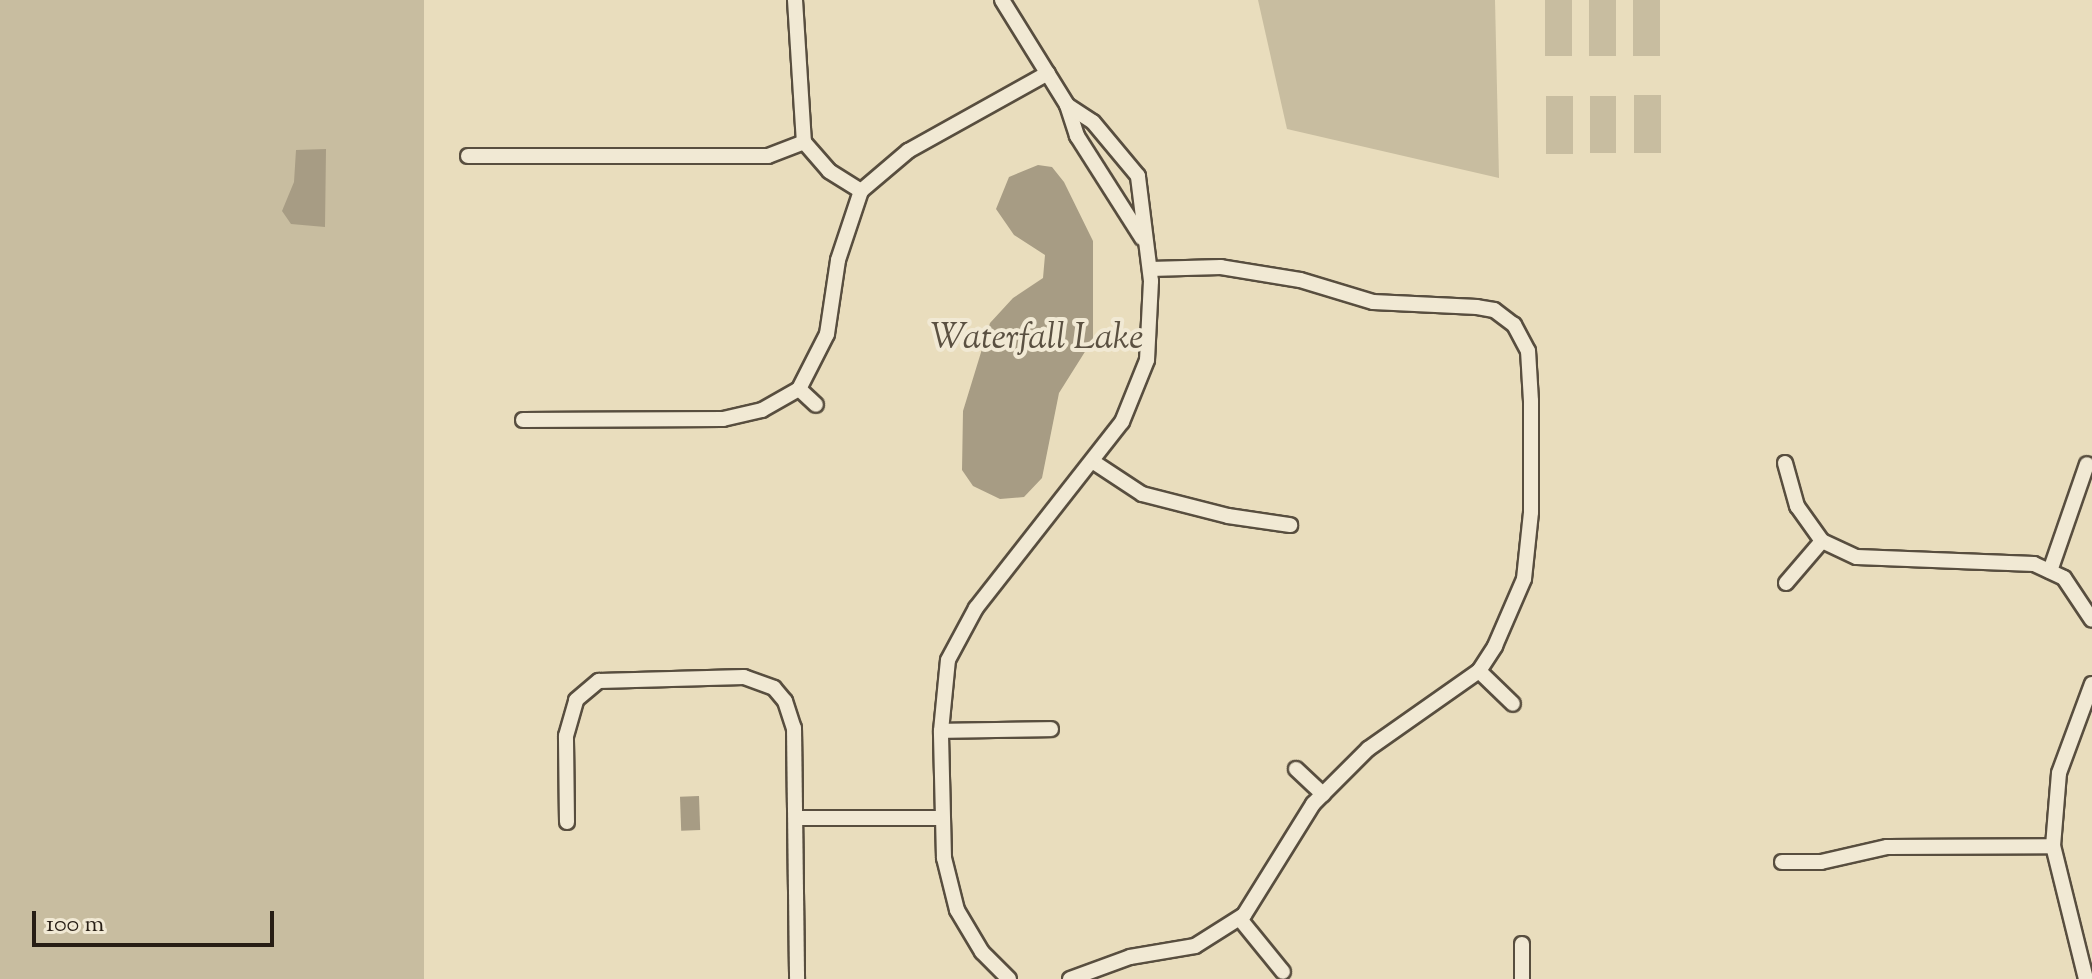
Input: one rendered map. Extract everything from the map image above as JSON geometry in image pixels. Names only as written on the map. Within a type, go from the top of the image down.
[{"type":"street","points":[[795,0],[804,142],[829,171],[861,191]]},
{"type":"street","points":[[1002,0],[1067,105],[1077,136],[1142,238]]},
{"type":"street","points":[[523,420],[723,419],[762,410],[799,389],[827,334],[838,260],[861,191],[908,151],[1048,73]]},
{"type":"street","points":[[1009,979],[982,952],[957,910],[944,858],[941,731],[948,660],[976,608],[1122,422],[1147,360],[1150,269],[1142,238],[1144,204],[1138,176],[1093,122],[1067,105]]},
{"type":"street","points":[[468,156],[768,156],[804,142]]},
{"type":"street","points":[[1070,979],[1130,957],[1195,946],[1240,919],[1323,794],[1368,749],[1479,671],[1495,646],[1524,579],[1531,512],[1528,351],[1514,325],[1494,310],[1373,302],[1300,280],[1234,269],[1150,269]]},
{"type":"street","points":[[799,389],[816,405]]},
{"type":"street","points":[[1092,461],[1142,494],[1228,516],[1290,525]]},
{"type":"street","points":[[1785,463],[1797,506],[1822,541],[1857,557],[2008,560],[2050,571],[2083,600],[2092,620]]},
{"type":"street","points":[[2050,571],[2087,464]]},
{"type":"street","points":[[1786,583],[1822,541]]},
{"type":"street","points":[[1479,671],[1513,704]]},
{"type":"street","points":[[567,822],[566,736],[576,700],[599,681],[645,676],[744,677],[774,688],[785,701],[794,728],[798,818],[797,979]]},
{"type":"street","points":[[2086,979],[2053,846],[2059,773],[2092,684]]},
{"type":"street","points":[[941,731],[1051,729]]},
{"type":"street","points":[[1296,769],[1323,794]]},
{"type":"street","points":[[798,818],[941,818]]},
{"type":"street","points":[[1782,862],[1821,862],[1887,847],[2053,846]]},
{"type":"street","points":[[1240,919],[1283,972]]},
{"type":"street","points":[[1522,944],[1522,979]]},
{"type":"shaded area","points":[[0,0],[424,0],[424,979],[0,979]]},
{"type":"shaded area","points":[[1258,0],[1495,0],[1499,178],[1287,129]]},
{"type":"shaded area","points":[[1545,0],[1572,0],[1572,56],[1545,56]]},
{"type":"shaded area","points":[[1589,0],[1616,0],[1616,56],[1589,56]]},
{"type":"shaded area","points":[[1633,0],[1660,0],[1660,56],[1633,56]]},
{"type":"shaded area","points":[[1634,95],[1661,95],[1661,153],[1634,153]]},
{"type":"shaded area","points":[[1546,96],[1573,96],[1573,154],[1546,154]]},
{"type":"shaded area","points":[[1590,96],[1616,96],[1616,153],[1590,153]]},
{"type":"water","points":[[326,149],[325,227],[291,224],[282,211],[294,182],[296,150]]},
{"type":"water","name":"Waterfall Lake","points":[[1038,165],[1052,167],[1064,182],[1093,241],[1093,339],[1059,393],[1042,478],[1024,497],[1000,499],[973,486],[962,470],[963,411],[990,323],[1013,298],[1043,278],[1045,255],[1014,235],[996,209],[1009,177]]},
{"type":"water","points":[[699,796],[700,830],[681,831],[680,797]]}]
